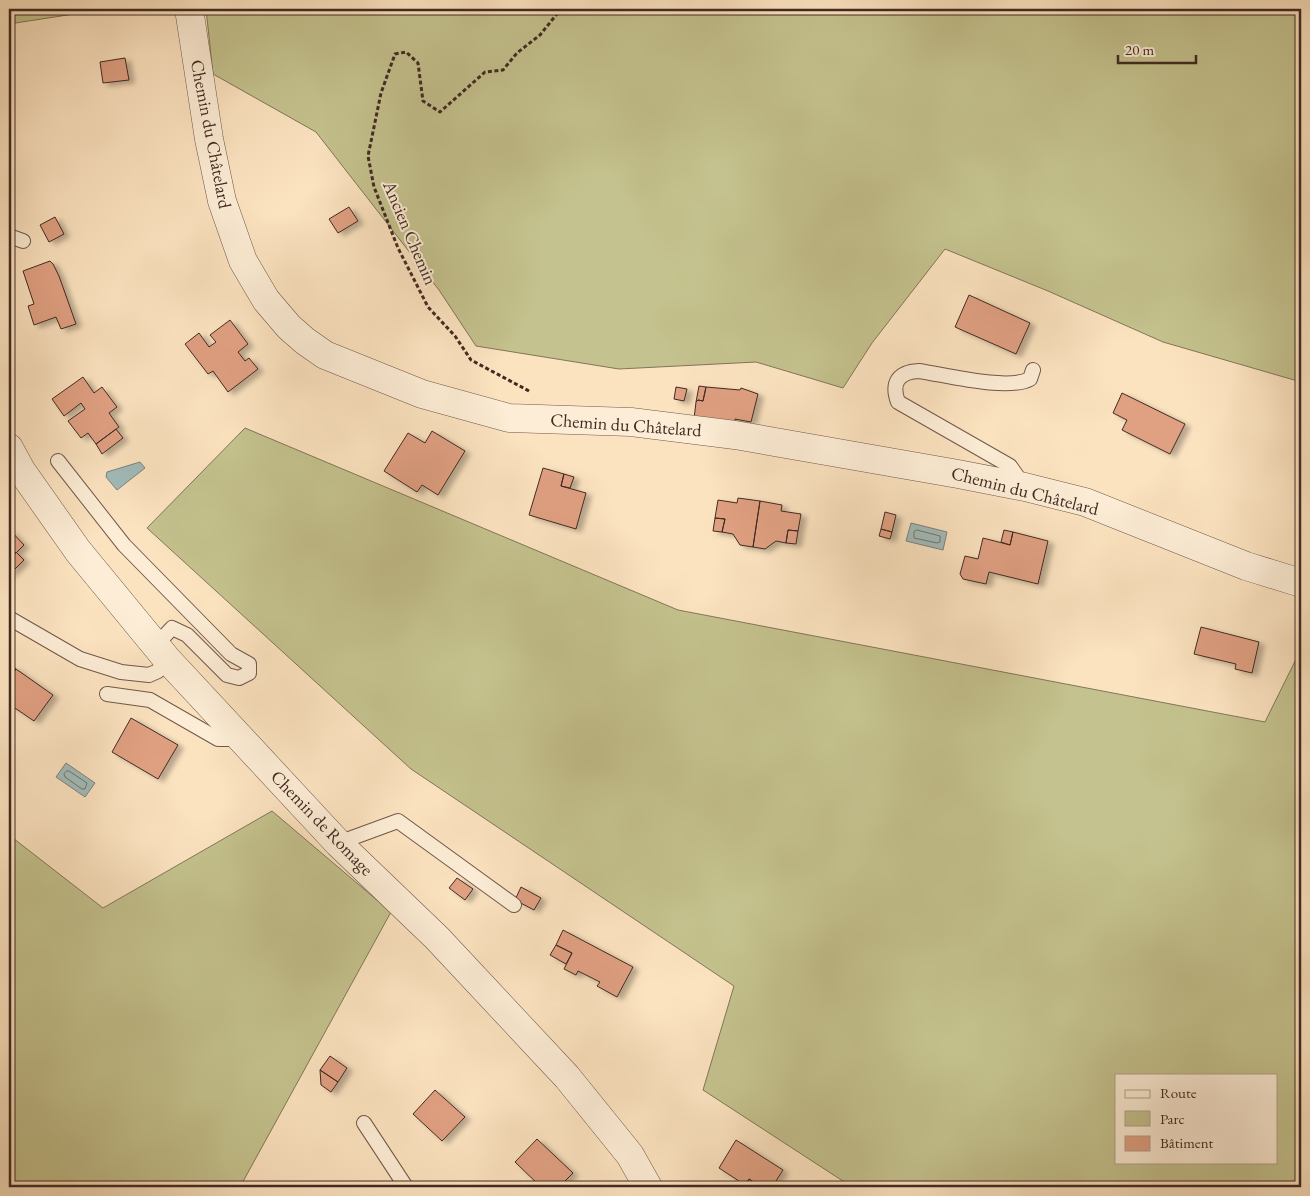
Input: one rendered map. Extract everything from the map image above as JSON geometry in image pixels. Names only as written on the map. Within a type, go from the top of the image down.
[{"type":"street","name":"Chemin du Châtelard","points":[[189,9],[209,139],[222,201],[243,261],[266,300],[289,327],[325,355],[422,394],[509,418],[631,422],[735,435],[1025,487],[1085,502],[1246,566],[1301,583]]},
{"type":"street","name":"Chemin de Romage","points":[[9,448],[21,470],[78,551],[166,658],[338,843],[437,938],[567,1077],[630,1155],[648,1187]]},
{"type":"lane","points":[[9,236],[22,241]]},
{"type":"lane","points":[[1025,487],[1010,466],[898,402],[894,392],[897,381],[906,372],[918,371],[998,384],[1022,383],[1030,379],[1033,370]]},
{"type":"lane","points":[[9,618],[80,659],[122,672],[148,675],[158,671],[166,658],[160,641],[172,628],[187,635],[227,675],[239,678],[249,673],[249,664],[232,654],[124,545],[58,461]]},
{"type":"lane","points":[[107,694],[150,700],[218,740],[242,739]]},
{"type":"lane","points":[[338,843],[398,822],[514,906]]},
{"type":"lane","points":[[364,1123],[406,1187]]},
{"type":"path","name":"Ancien Chemin","points":[[535,394],[471,360],[455,336],[428,307],[398,248],[374,187],[368,156],[381,93],[395,54],[406,52],[418,62],[423,100],[440,112],[485,72],[502,70],[517,53],[540,35],[561,9]]},
{"type":"green space","points":[[9,9],[86,9],[87,12],[9,24]]},
{"type":"green space","points":[[206,9],[1301,9],[1301,382],[1163,342],[1048,291],[945,249],[872,343],[843,388],[756,362],[619,369],[476,346],[439,290],[316,132],[213,74]]},
{"type":"green space","points":[[245,428],[678,610],[1265,722],[1301,649],[1301,1187],[852,1187],[703,1090],[734,986],[411,769],[147,528]]},
{"type":"green space","points":[[272,811],[391,912],[240,1187],[9,1187],[9,835],[103,908]]},
{"type":"water","points":[[140,462],[145,468],[117,490],[106,477],[107,472]]},
{"type":"water","points":[[911,523],[947,532],[943,550],[906,541]]},
{"type":"water","points":[[66,763],[95,783],[85,797],[56,777]]},
{"type":"building","points":[[125,58],[129,80],[103,83],[100,62]]},
{"type":"building","points":[[349,207],[358,221],[338,233],[329,219]]},
{"type":"building","points":[[55,217],[64,234],[49,242],[40,225]]},
{"type":"building","points":[[50,261],[59,276],[76,324],[61,329],[56,317],[34,325],[28,306],[34,304],[23,271]]},
{"type":"building","points":[[969,295],[1030,323],[1016,354],[955,327]]},
{"type":"building","points":[[230,320],[248,344],[238,352],[245,361],[249,358],[258,369],[228,392],[213,371],[208,374],[185,344],[199,333],[209,347],[216,342],[210,335]]},
{"type":"building","points":[[83,377],[94,393],[102,387],[117,407],[109,413],[119,427],[96,444],[88,433],[81,438],[68,421],[85,409],[81,403],[64,416],[52,399]]},
{"type":"building","points":[[699,386],[706,387],[703,401],[698,400],[696,402]]},
{"type":"building","points":[[676,387],[687,389],[684,401],[674,399]]},
{"type":"building","points":[[706,387],[740,390],[741,388],[758,394],[751,422],[735,419],[735,422],[694,419],[696,402],[698,400],[703,401]]},
{"type":"building","points":[[1122,393],[1185,424],[1170,454],[1122,430],[1127,420],[1113,413]]},
{"type":"building","points":[[116,429],[123,438],[102,454],[96,444]]},
{"type":"building","points":[[432,431],[465,451],[438,495],[422,485],[417,492],[384,471],[408,433],[425,443]]},
{"type":"building","points":[[543,468],[564,474],[561,486],[586,493],[576,529],[529,515]]},
{"type":"building","points":[[564,474],[574,477],[570,488],[561,486]]},
{"type":"building","points":[[738,498],[760,501],[753,547],[740,545],[733,534],[722,532],[725,519],[715,518],[718,500],[737,503]]},
{"type":"building","points":[[760,501],[782,505],[781,511],[801,514],[798,531],[788,530],[786,543],[776,541],[765,549],[753,547]]},
{"type":"building","points":[[885,512],[896,515],[892,532],[881,529]]},
{"type":"building","points":[[715,518],[725,519],[722,532],[713,531]]},
{"type":"building","points":[[9,529],[24,545],[9,560]]},
{"type":"building","points":[[881,529],[892,532],[890,539],[879,536]]},
{"type":"building","points":[[788,530],[798,531],[796,544],[786,543]]},
{"type":"building","points":[[1004,530],[1013,532],[1010,545],[1001,542]]},
{"type":"building","points":[[1013,532],[1048,541],[1038,584],[989,572],[986,584],[963,579],[960,574],[965,556],[978,559],[983,538],[1010,545]]},
{"type":"building","points":[[16,552],[24,560],[9,575],[9,560]]},
{"type":"building","points":[[1201,627],[1259,642],[1252,673],[1235,669],[1236,664],[1194,654]]},
{"type":"building","points":[[12,666],[16,669],[9,679],[9,671]]},
{"type":"building","points":[[16,669],[53,695],[34,721],[9,704],[9,679]]},
{"type":"building","points":[[131,718],[178,745],[158,779],[112,752]]},
{"type":"building","points":[[457,878],[473,889],[465,900],[449,888]]},
{"type":"building","points":[[521,887],[541,898],[534,910],[515,900]]},
{"type":"building","points":[[563,930],[633,967],[617,997],[597,986],[600,982],[578,971],[576,975],[564,969],[572,953],[556,945]]},
{"type":"building","points":[[556,945],[572,953],[566,964],[550,955]]},
{"type":"building","points":[[330,1056],[347,1068],[338,1082],[320,1070]]},
{"type":"building","points":[[320,1070],[338,1082],[331,1092],[321,1085]]},
{"type":"building","points":[[435,1090],[465,1117],[442,1141],[413,1114]]},
{"type":"building","points":[[537,1139],[573,1173],[559,1187],[541,1187],[515,1162]]},
{"type":"building","points":[[736,1140],[783,1170],[772,1187],[761,1187],[749,1179],[745,1185],[719,1168]]},
{"type":"building","points":[[749,1179],[761,1187],[744,1187]]}]
